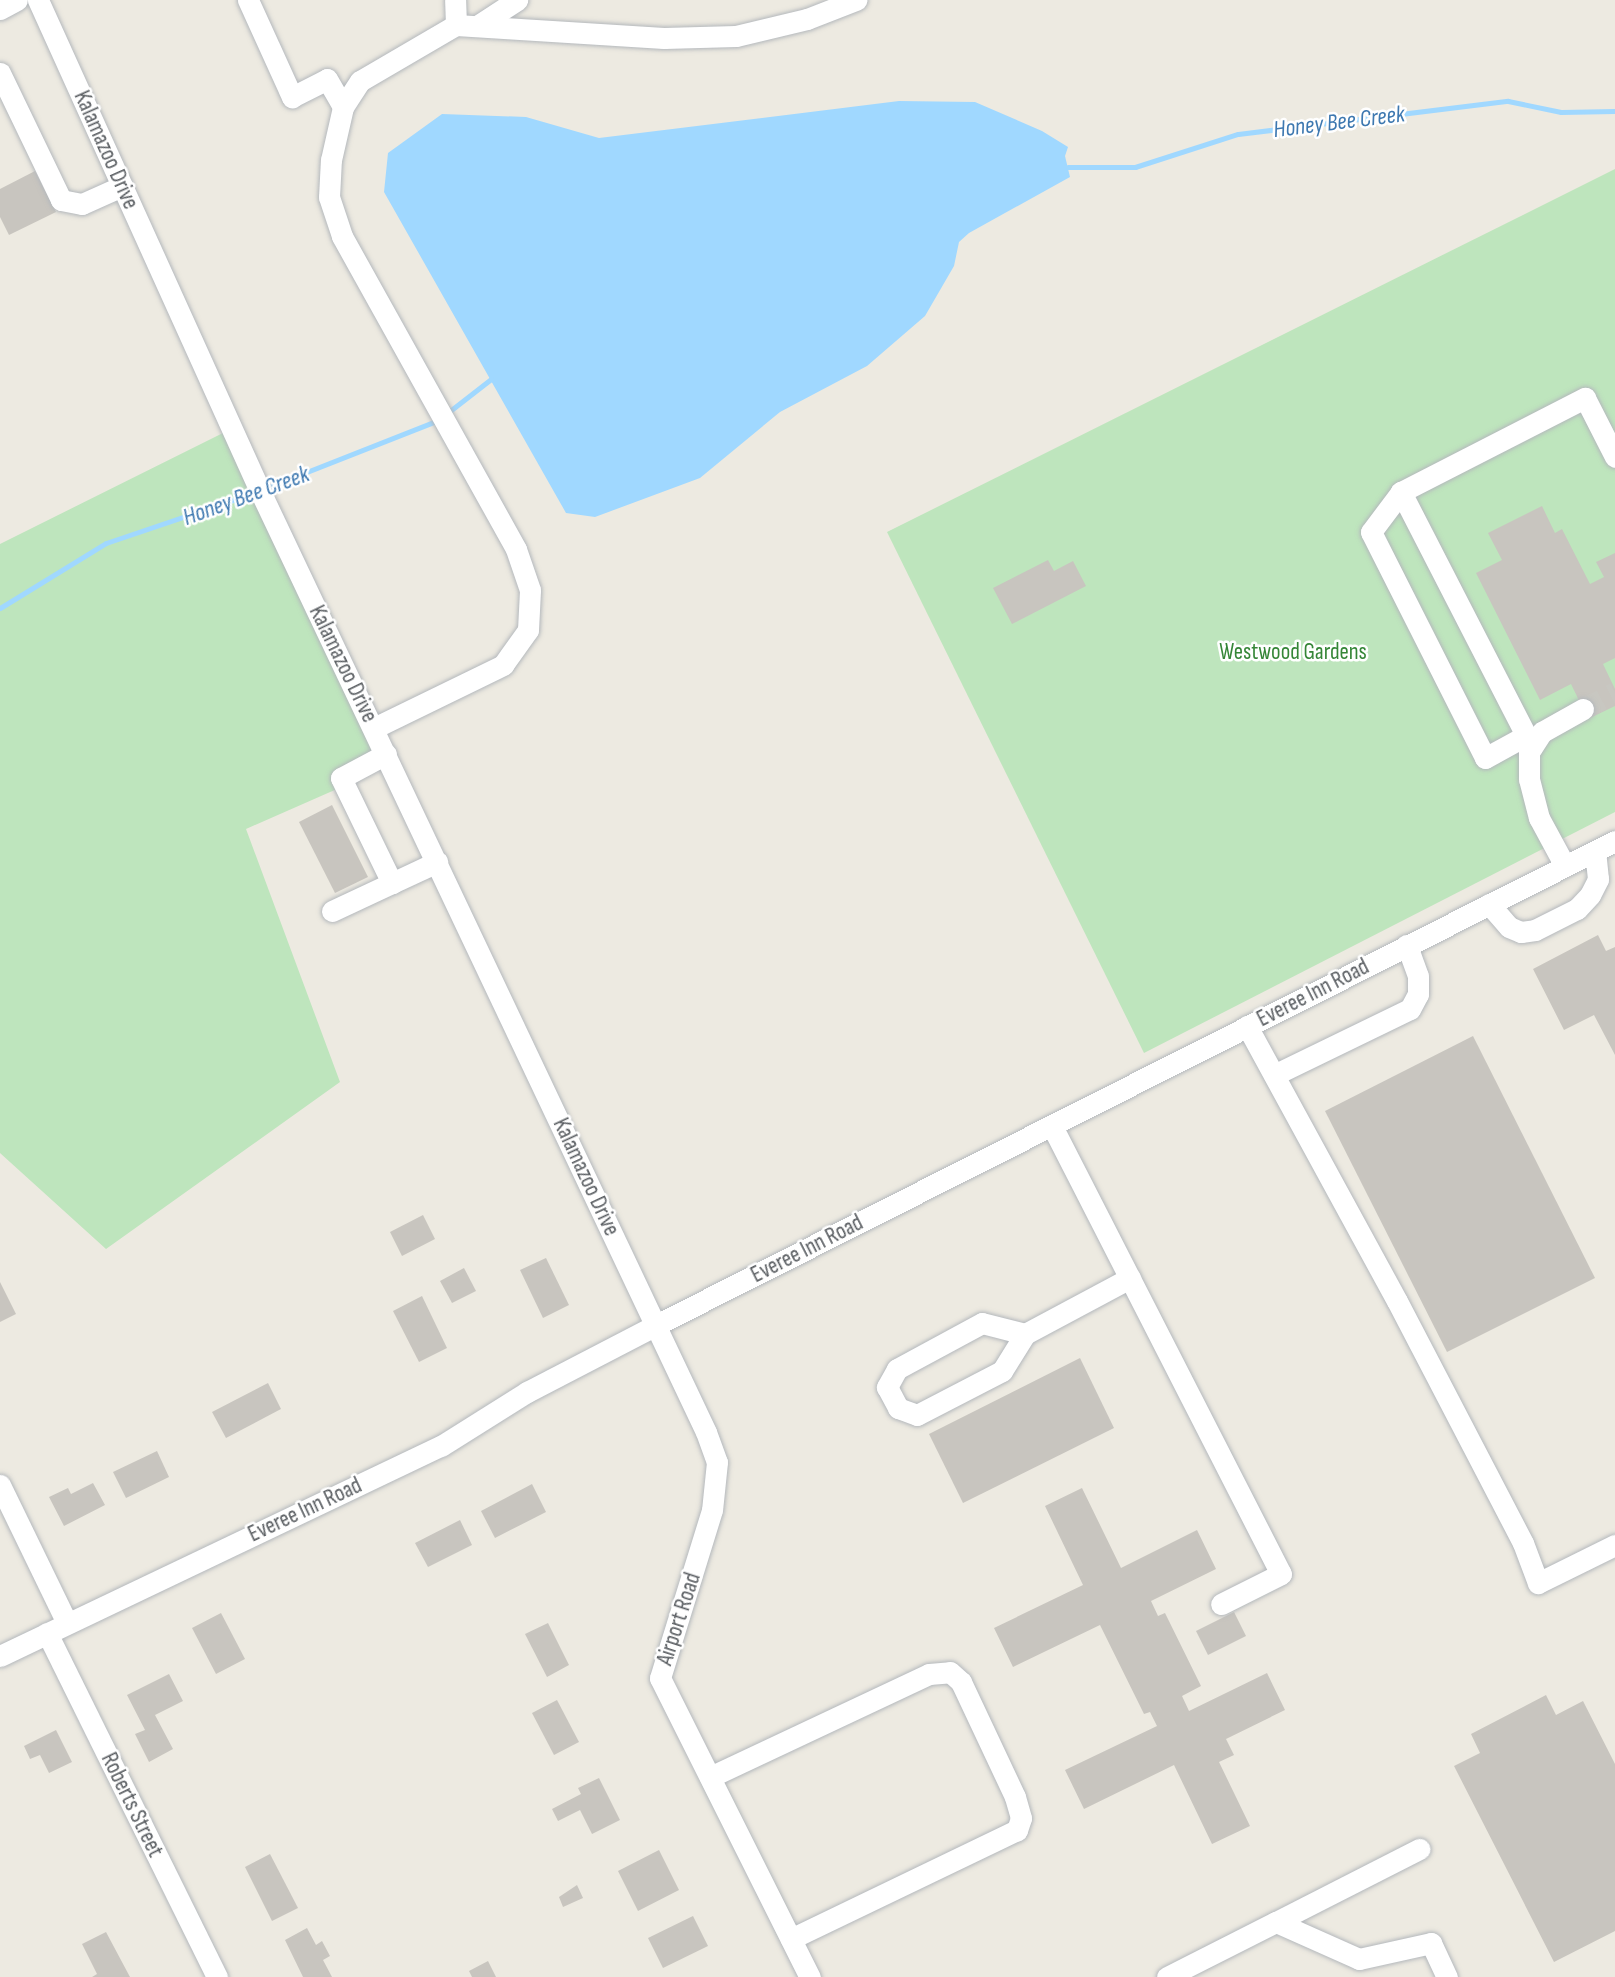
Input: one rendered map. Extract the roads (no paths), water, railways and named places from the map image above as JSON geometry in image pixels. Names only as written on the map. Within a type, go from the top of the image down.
[{"type":"street","points":[[0,9],[17,0]]},
{"type":"street","name":"Kalamazoo Drive","points":[[38,0],[386,754],[656,1325]]},
{"type":"street","points":[[248,0],[292,97],[327,79],[343,107]]},
{"type":"street","points":[[455,0],[467,26]]},
{"type":"street","points":[[374,728],[503,665],[528,630],[530,590],[516,549],[342,236],[329,197],[331,160],[343,107],[360,81],[517,0]]},
{"type":"street","points":[[467,26],[664,38],[736,36],[807,19],[856,0]]},
{"type":"street","points":[[2,83],[61,200],[82,204],[122,186]]},
{"type":"street","points":[[1583,709],[1528,742],[1485,758],[1371,532],[1401,492],[1585,398],[1615,457]]},
{"type":"street","points":[[1401,492],[1528,742],[1529,779],[1539,818],[1565,866]]},
{"type":"street","points":[[386,754],[341,778],[392,883]]},
{"type":"street","name":"Everee Inn Road","points":[[0,1656],[441,1446],[527,1392],[656,1325],[1615,841]]},
{"type":"street","points":[[1489,904],[1509,926],[1521,932],[1535,930],[1577,909],[1591,895],[1598,879],[1595,851]]},
{"type":"street","points":[[332,911],[437,862]]},
{"type":"street","points":[[1275,1075],[1410,1009],[1418,994],[1418,976],[1407,946]]},
{"type":"street","points":[[1247,1026],[1493,1484],[1523,1543],[1538,1583],[1615,1545]]},
{"type":"street","points":[[1052,1126],[1280,1574],[1221,1604]]},
{"type":"street","points":[[1025,1334],[982,1323],[897,1369],[887,1387],[898,1408],[917,1415],[1003,1371],[1025,1334],[1129,1278]]},
{"type":"street","name":"Airport Road","points":[[656,1325],[717,1462],[709,1522],[660,1678],[810,1977]]},
{"type":"street","points":[[0,1485],[67,1623]]},
{"type":"street","name":"Roberts Street","points":[[47,1633],[217,1977]]},
{"type":"street","points":[[710,1777],[929,1674],[950,1672],[961,1682],[1015,1797],[1021,1818],[1017,1830],[791,1939]]},
{"type":"street","points":[[1167,1977],[1419,1849]]},
{"type":"street","points":[[1276,1923],[1355,1968],[1431,1943],[1447,1977]]},
{"type":"water","points":[[899,101],[975,102],[1042,131],[1068,147],[1065,156],[1070,177],[969,233],[959,242],[954,266],[925,316],[867,366],[780,412],[700,478],[595,517],[566,513],[384,192],[388,153],[442,114],[526,117],[599,138]]},
{"type":"waterway","name":"Honey Bee Creek","points":[[1068,167],[1135,167],[1238,134],[1508,101],[1561,112],[1615,111]]},
{"type":"waterway","name":"Honey Bee Creek","points":[[446,414],[491,379]]},
{"type":"waterway","name":"Honey Bee Creek","points":[[266,488],[439,420]]},
{"type":"waterway","name":"Honey Bee Creek","points":[[0,608],[106,543],[257,492]]},
{"type":"tunnel","points":[[1583,709],[1615,693]]},
{"type":"park label","name":"Westwood Gardens","points":[[1293,652]]}]
